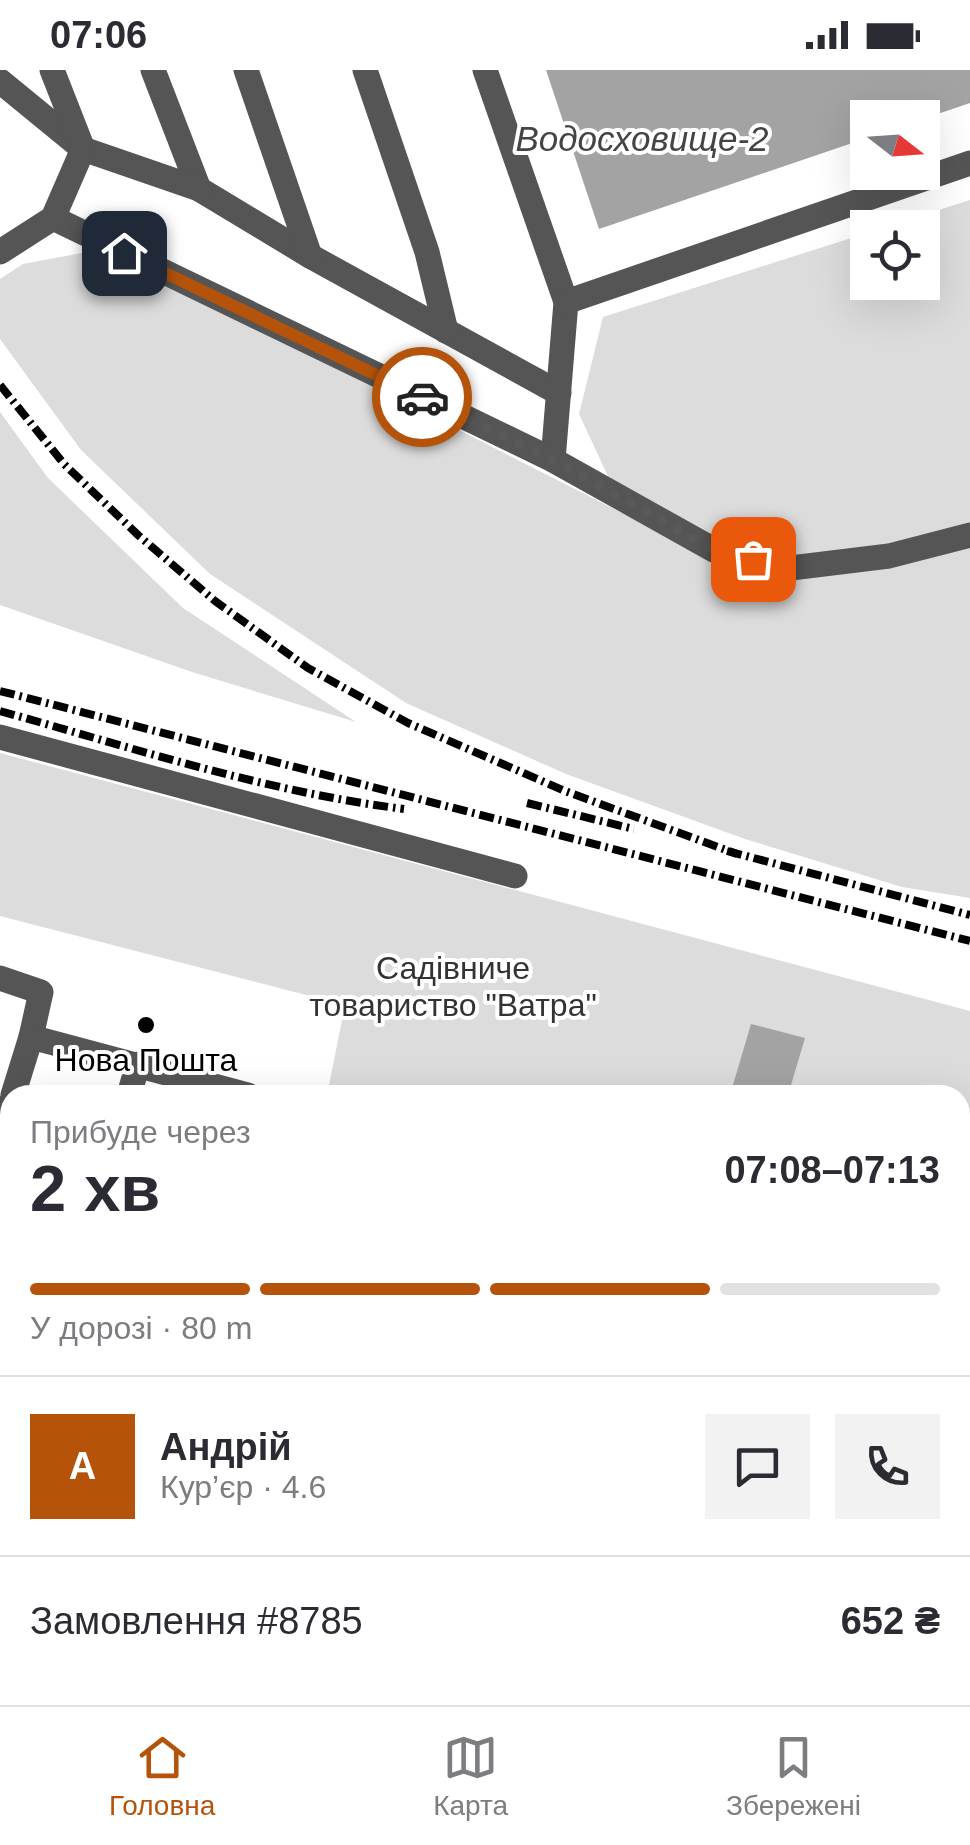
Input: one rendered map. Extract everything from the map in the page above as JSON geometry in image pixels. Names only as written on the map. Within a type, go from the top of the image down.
[{"type":"lane","points":[[0,252],[52,218],[83,148],[52,70]]},
{"type":"lane","points":[[153,70],[200,189]]},
{"type":"lane","points":[[246,70],[310,256]]},
{"type":"lane","points":[[365,70],[428,252],[446,330]]},
{"type":"lane","points":[[485,70],[566,302],[554,460]]},
{"type":"lane","points":[[0,80],[83,148],[200,189],[310,256],[558,392]]},
{"type":"lane","points":[[566,302],[970,164]]},
{"type":"lane","points":[[52,218],[554,460],[714,550],[791,568],[890,556],[970,536]]},
{"type":"lane","points":[[0,737],[516,876]]},
{"type":"lane","points":[[0,978],[41,992],[16,1085]]},
{"type":"lane","points":[[31,1037],[213,1085]]},
{"type":"lane","points":[[132,1085],[138,1064]]},
{"type":"green space","points":[[970,200],[970,898],[902,887],[745,839],[566,774],[406,703],[210,574],[81,450],[0,339],[0,279],[23,264],[103,249],[626,515],[579,414],[603,317],[850,238],[850,300],[940,300],[939,210]]},
{"type":"green space","points":[[0,412],[48,478],[183,608],[356,722],[192,672],[0,605]]},
{"type":"green space","name":"Садівниче товариство \"Ватра\"","points":[[0,753],[970,1011],[970,1085],[329,1085],[345,1005],[0,916]]},
{"type":"water","name":"Водосховище-2","points":[[546,70],[970,70],[970,103],[940,113],[940,100],[850,100],[850,144],[599,229]]},
{"type":"water","points":[[751,1024],[805,1038],[791,1085],[733,1085]]},
{"type":"railway","points":[[0,385],[64,464],[138,535],[215,601],[308,668],[408,723],[565,791],[737,854]]},
{"type":"railway","points":[[0,691],[970,941]]},
{"type":"railway","points":[[0,711],[251,780],[404,809]]},
{"type":"railway","points":[[527,803],[634,829]]},
{"type":"railway","points":[[727,851],[970,915]]},
{"type":"way so far","points":[[422,397],[554,460],[714,550],[753,559]]},
{"type":"place","name":"Нова Пошта","points":[[146,1025]]},
{"type":"route","points":[[124,253],[422,397]]}]
